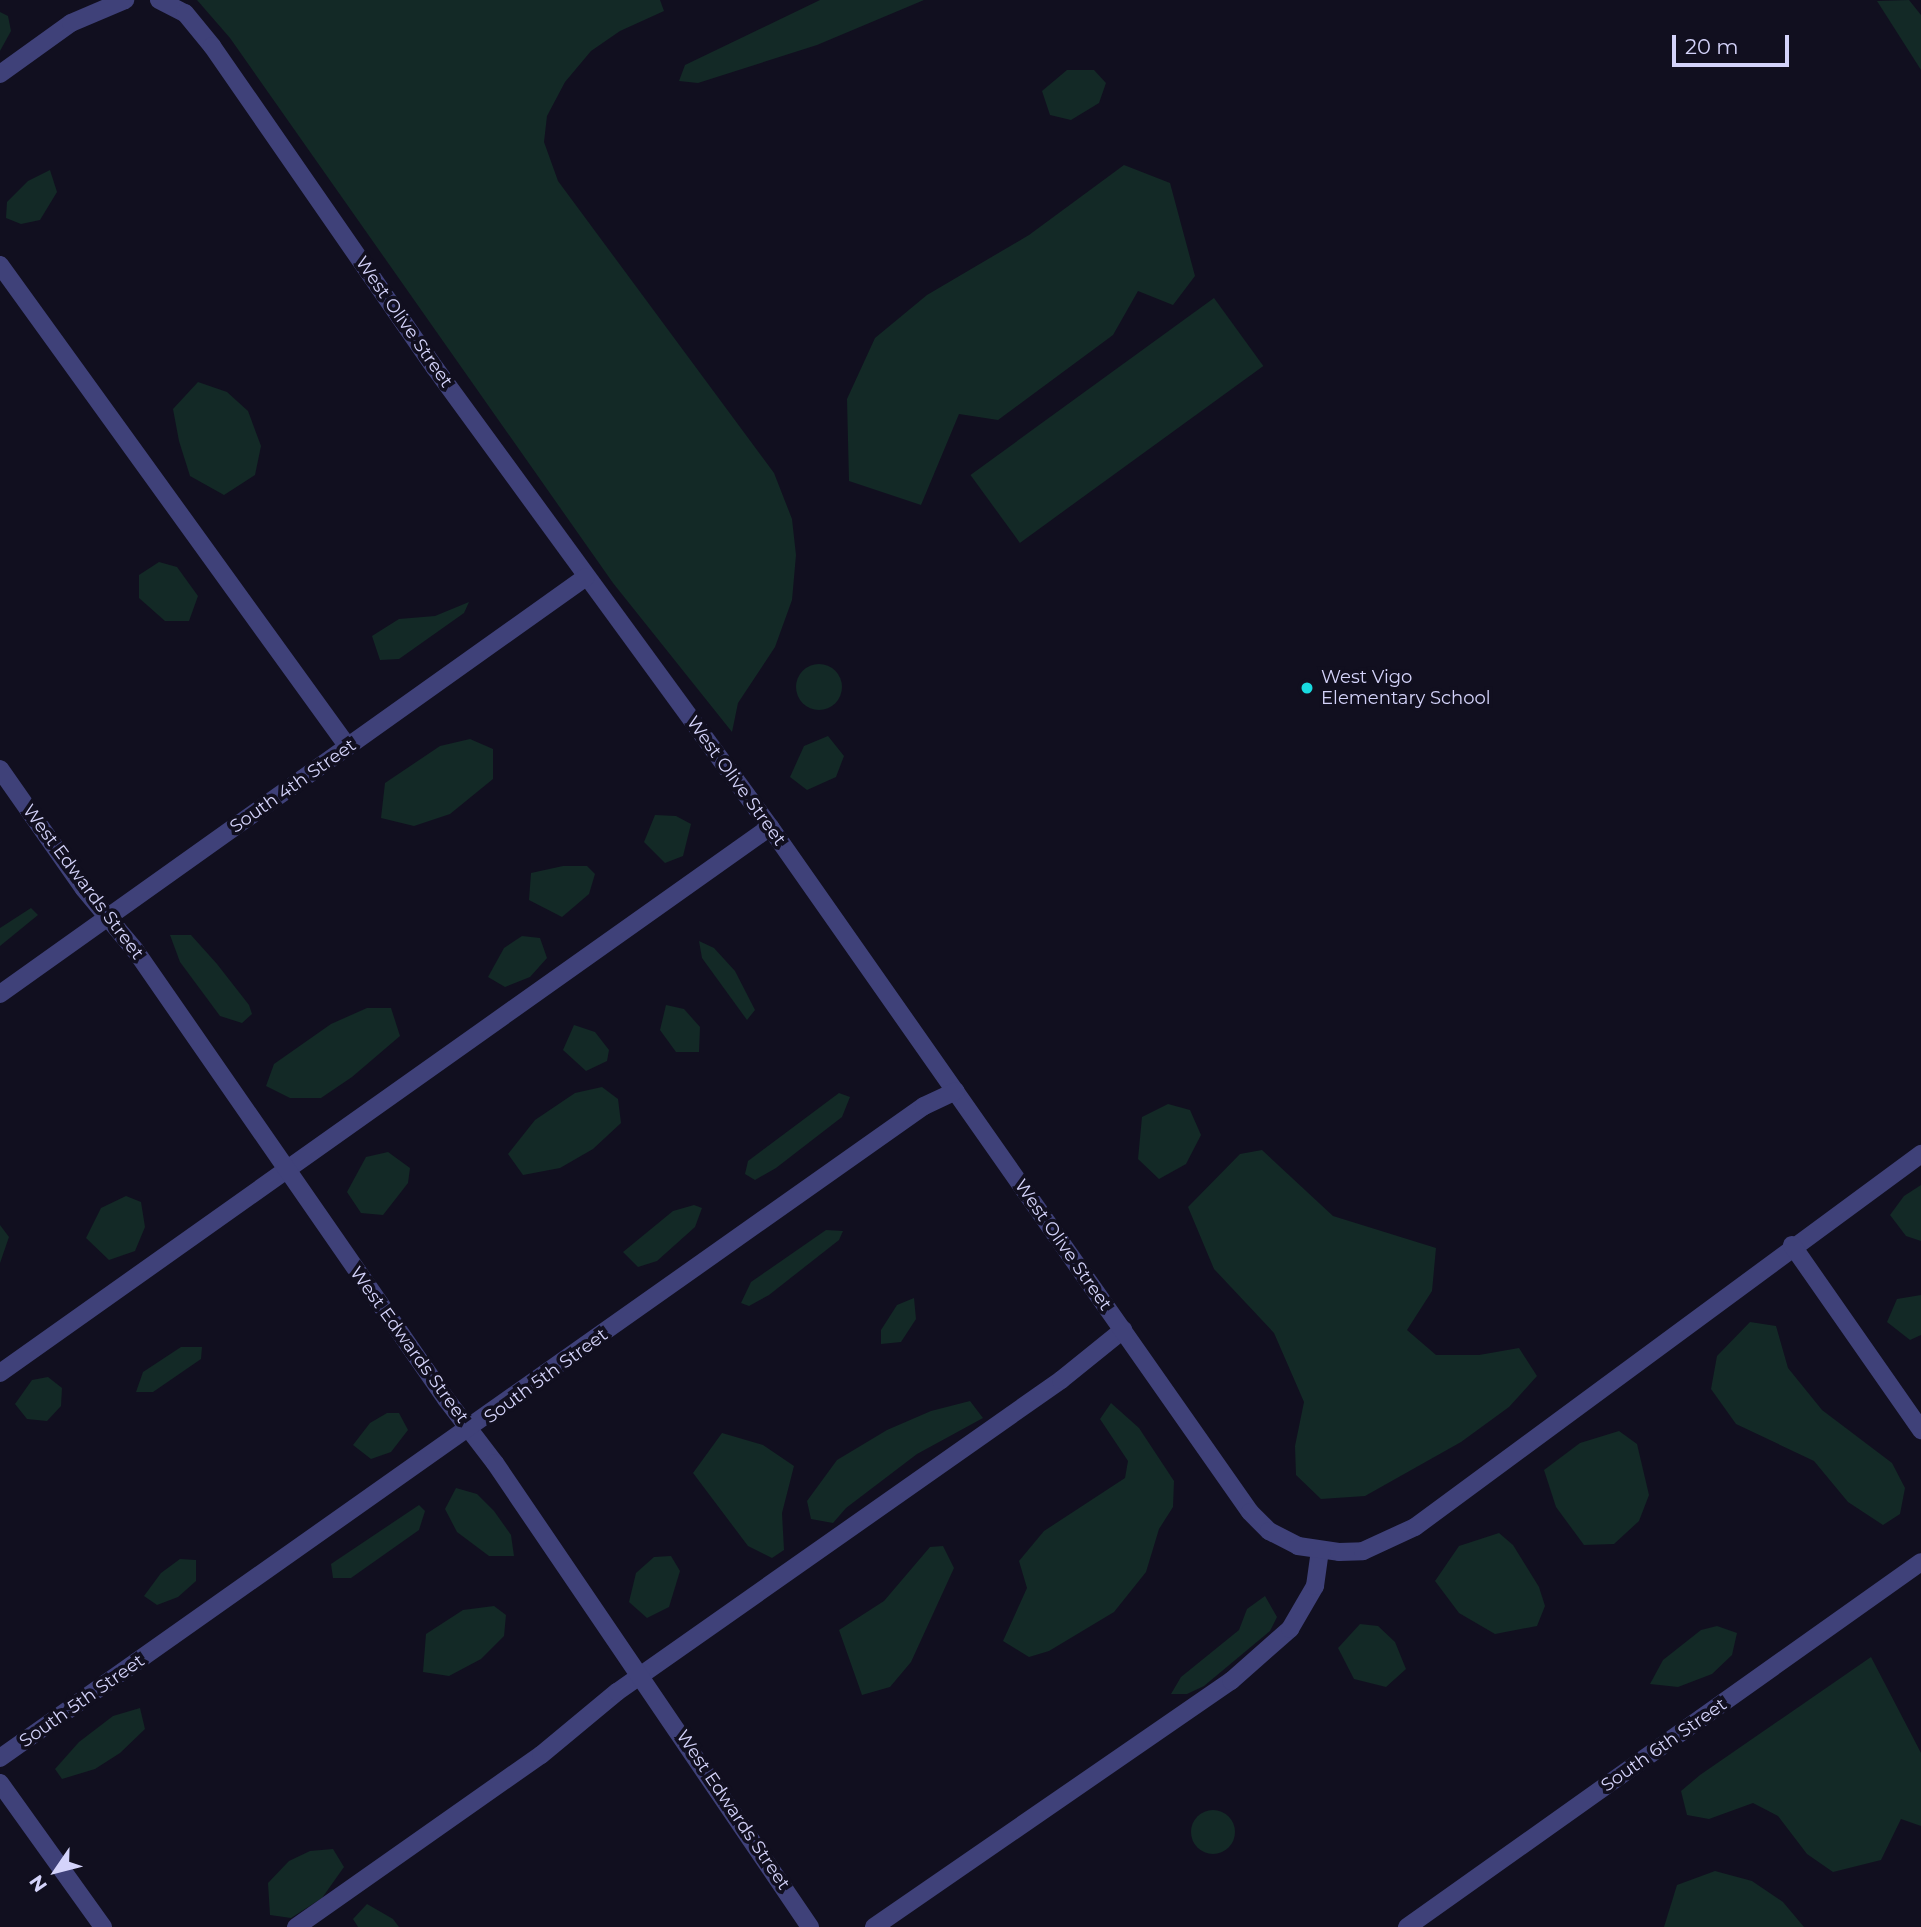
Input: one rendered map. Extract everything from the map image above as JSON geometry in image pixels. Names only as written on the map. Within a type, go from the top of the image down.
[{"type":"street","points":[[0,74],[71,23],[125,0]]},
{"type":"street","name":"West Olive Street","points":[[159,0],[185,13],[212,46],[586,577],[770,827],[1250,1512],[1269,1531],[1298,1546],[1320,1550],[1363,1551],[1415,1527],[1791,1245],[1921,1154]]},
{"type":"street","points":[[0,264],[348,747]]},
{"type":"street","name":"South 4th Street","points":[[0,994],[586,577]]},
{"type":"street","name":"West Edwards Street","points":[[0,769],[108,917],[643,1675],[810,1927]]},
{"type":"street","points":[[0,1373],[770,827]]},
{"type":"street","name":"South 5th Street","points":[[0,1758],[470,1430],[924,1106],[956,1091]]},
{"type":"street","points":[[1791,1245],[1921,1430]]},
{"type":"street","points":[[296,1927],[541,1755],[643,1675],[1062,1380],[1123,1331]]},
{"type":"street","points":[[874,1927],[1231,1681],[1290,1629],[1315,1586],[1320,1550]]},
{"type":"street","name":"South 6th Street","points":[[1407,1927],[1921,1562]]},
{"type":"street","points":[[0,1783],[103,1927]]},
{"type":"green space","points":[[197,0],[660,0],[664,11],[620,31],[591,51],[565,82],[547,116],[544,142],[558,181],[774,473],[792,519],[796,555],[792,600],[775,647],[738,703],[732,732],[613,583],[230,38]]},
{"type":"green space","points":[[820,0],[924,0],[817,45],[698,83],[679,81],[685,65]]},
{"type":"green space","points":[[1909,0],[1921,15],[1921,70],[1877,1]]},
{"type":"green space","points":[[0,12],[8,16],[11,31],[0,51]]},
{"type":"green space","points":[[1067,70],[1094,70],[1106,83],[1099,103],[1071,120],[1050,115],[1042,91]]},
{"type":"green space","points":[[1124,165],[1170,183],[1195,276],[1173,305],[1138,291],[1113,335],[998,420],[959,414],[921,505],[849,481],[847,399],[875,338],[927,295],[1029,235]]},
{"type":"green space","points":[[50,170],[57,192],[40,220],[21,224],[6,218],[7,202],[28,181]]},
{"type":"green space","points":[[1214,298],[1263,366],[1020,543],[970,475]]},
{"type":"green space","points":[[198,382],[227,392],[248,411],[261,446],[255,475],[224,495],[190,476],[179,441],[173,409]]},
{"type":"green space","points":[[159,562],[177,567],[198,596],[189,621],[165,621],[139,598],[139,575]]},
{"type":"green space","points":[[469,602],[464,613],[399,659],[380,660],[372,636],[399,619],[435,616]]},
{"type":"green space","points":[[819,664],[835,671],[842,687],[835,703],[819,710],[803,703],[796,687],[803,671]]},
{"type":"green space","points":[[828,736],[844,756],[836,777],[807,790],[790,777],[804,746]]},
{"type":"green space","points":[[470,739],[493,749],[493,779],[450,814],[414,826],[381,818],[385,783],[440,746]]},
{"type":"green space","points":[[655,815],[676,816],[691,824],[683,856],[665,863],[644,842]]},
{"type":"green space","points":[[563,866],[587,866],[595,874],[589,894],[562,917],[529,900],[531,873]]},
{"type":"green space","points":[[31,908],[38,915],[0,946],[0,928]]},
{"type":"green space","points":[[170,935],[191,935],[249,1005],[252,1014],[242,1023],[220,1016],[180,962]]},
{"type":"green space","points":[[522,936],[540,938],[547,958],[530,977],[505,987],[488,977],[504,948]]},
{"type":"green space","points":[[699,941],[714,948],[735,971],[755,1010],[747,1020],[702,958]]},
{"type":"green space","points":[[666,1005],[684,1009],[700,1027],[699,1052],[676,1052],[660,1030]]},
{"type":"green space","points":[[367,1008],[391,1008],[400,1036],[352,1077],[321,1098],[290,1098],[266,1086],[274,1064],[331,1024]]},
{"type":"green space","points":[[574,1025],[595,1032],[609,1050],[607,1061],[586,1071],[563,1050]]},
{"type":"green space","points":[[602,1087],[618,1099],[621,1123],[593,1149],[560,1168],[523,1175],[508,1154],[535,1120],[575,1093]]},
{"type":"green space","points":[[839,1093],[850,1097],[842,1117],[776,1168],[755,1180],[745,1174],[748,1161]]},
{"type":"green space","points":[[1168,1104],[1190,1110],[1201,1135],[1186,1164],[1159,1179],[1138,1159],[1142,1117]]},
{"type":"green space","points":[[1262,1150],[1333,1216],[1436,1248],[1432,1291],[1407,1330],[1436,1355],[1479,1355],[1519,1348],[1537,1376],[1509,1407],[1461,1442],[1365,1496],[1321,1499],[1296,1475],[1295,1446],[1304,1402],[1274,1333],[1214,1269],[1188,1207],[1240,1154]]},
{"type":"green space","points":[[388,1152],[410,1168],[408,1183],[383,1215],[361,1213],[347,1192],[366,1157]]},
{"type":"green space","points":[[1921,1185],[1921,1241],[1906,1236],[1890,1215],[1904,1196]]},
{"type":"green space","points":[[126,1196],[141,1202],[145,1227],[135,1251],[109,1260],[86,1238],[101,1208]]},
{"type":"green space","points":[[694,1205],[702,1208],[695,1227],[657,1261],[638,1267],[623,1252],[673,1211]]},
{"type":"green space","points":[[0,1225],[9,1237],[0,1263]]},
{"type":"green space","points":[[826,1230],[843,1231],[839,1240],[769,1295],[749,1306],[741,1303],[751,1282]]},
{"type":"green space","points":[[1921,1295],[1921,1335],[1910,1340],[1887,1322],[1897,1299]]},
{"type":"green space","points":[[914,1298],[916,1319],[901,1342],[881,1344],[881,1330],[897,1305]]},
{"type":"green space","points":[[1750,1322],[1776,1326],[1788,1368],[1822,1410],[1892,1463],[1905,1488],[1900,1514],[1883,1525],[1848,1502],[1814,1461],[1736,1424],[1711,1389],[1717,1356]]},
{"type":"green space","points":[[181,1347],[202,1347],[201,1359],[153,1392],[136,1392],[143,1372]]},
{"type":"green space","points":[[48,1377],[62,1388],[61,1406],[47,1421],[27,1419],[15,1404],[32,1380]]},
{"type":"green space","points":[[970,1401],[983,1418],[917,1454],[846,1508],[833,1523],[811,1519],[807,1501],[837,1460],[887,1430],[931,1411]]},
{"type":"green space","points":[[1111,1403],[1139,1428],[1174,1481],[1173,1507],[1159,1529],[1146,1572],[1114,1612],[1049,1651],[1029,1657],[1003,1641],[1027,1588],[1019,1561],[1044,1531],[1125,1478],[1128,1461],[1100,1419]]},
{"type":"green space","points":[[387,1413],[399,1413],[408,1430],[391,1452],[371,1459],[353,1445],[370,1423]]},
{"type":"green space","points":[[1619,1431],[1637,1444],[1649,1495],[1639,1521],[1614,1544],[1584,1545],[1556,1507],[1544,1470],[1580,1443]]},
{"type":"green space","points":[[722,1433],[763,1445],[794,1466],[782,1513],[784,1550],[772,1558],[748,1546],[693,1473]]},
{"type":"green space","points":[[456,1488],[477,1494],[494,1511],[511,1535],[514,1556],[489,1556],[457,1532],[445,1509]]},
{"type":"green space","points":[[419,1505],[425,1511],[419,1530],[351,1578],[333,1578],[331,1564]]},
{"type":"green space","points":[[1499,1533],[1513,1545],[1539,1587],[1545,1606],[1537,1626],[1495,1634],[1459,1613],[1435,1581],[1459,1546]]},
{"type":"green space","points":[[943,1546],[954,1568],[911,1662],[890,1687],[862,1695],[839,1630],[884,1601],[930,1547]]},
{"type":"green space","points":[[671,1556],[680,1571],[669,1607],[647,1618],[629,1602],[636,1573],[654,1557]]},
{"type":"green space","points":[[180,1559],[196,1560],[196,1581],[178,1597],[157,1605],[144,1596],[161,1573]]},
{"type":"green space","points":[[1265,1596],[1277,1617],[1270,1631],[1204,1686],[1187,1694],[1171,1694],[1181,1677],[1239,1630],[1247,1609]]},
{"type":"green space","points":[[494,1606],[506,1615],[504,1636],[481,1659],[449,1676],[423,1672],[426,1634],[463,1610]]},
{"type":"green space","points":[[1360,1624],[1378,1626],[1395,1642],[1406,1669],[1386,1687],[1354,1679],[1338,1648]]},
{"type":"green space","points":[[1717,1626],[1737,1633],[1732,1655],[1712,1674],[1678,1687],[1650,1684],[1663,1660],[1701,1630]]},
{"type":"green space","points":[[1871,1657],[1921,1753],[1921,1826],[1901,1819],[1881,1860],[1833,1872],[1807,1854],[1778,1816],[1753,1803],[1709,1819],[1687,1815],[1681,1791],[1700,1775]]},
{"type":"green space","points":[[140,1708],[145,1729],[120,1753],[95,1769],[62,1779],[55,1769],[79,1742],[113,1716]]},
{"type":"green space","points":[[1213,1810],[1222,1811],[1229,1816],[1234,1823],[1234,1841],[1229,1848],[1222,1853],[1213,1854],[1204,1853],[1197,1848],[1192,1841],[1191,1832],[1192,1823],[1197,1816],[1204,1811]]},
{"type":"green space","points":[[333,1849],[344,1867],[322,1898],[291,1918],[270,1915],[268,1883],[289,1861],[310,1851]]},
{"type":"green space","points":[[1715,1871],[1752,1881],[1783,1902],[1804,1927],[1664,1927],[1677,1885]]},
{"type":"green space","points":[[367,1904],[393,1919],[399,1927],[358,1927],[353,1919]]},
{"type":"place","name":"West Vigo Elementary School","points":[[1307,688]]}]
